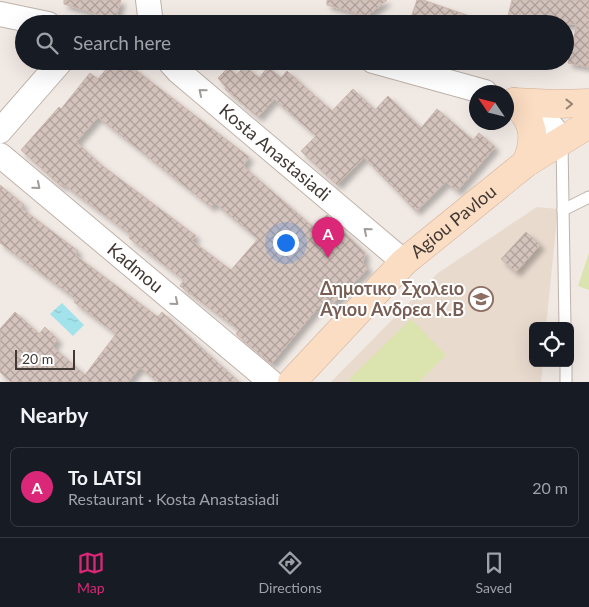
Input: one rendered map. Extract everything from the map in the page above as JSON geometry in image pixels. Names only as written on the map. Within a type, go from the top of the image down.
[{"type":"main road","points":[[514,100],[556,104],[589,103]]},
{"type":"main road","points":[[514,104],[526,116],[532,131],[532,146],[526,163]]},
{"type":"main road","name":"Agiou Pavlou","points":[[292,382],[404,262],[526,163],[589,124]]},
{"type":"street","points":[[148,0],[150,15]]},
{"type":"street","points":[[0,14],[15,17]]},
{"type":"street","points":[[0,131],[53,70]]},
{"type":"street","name":"Kosta Anastasiadi","points":[[177,70],[404,262]]},
{"type":"street","points":[[406,70],[469,88]]},
{"type":"street","points":[[514,102],[540,115],[555,129],[562,140]]},
{"type":"street","name":"Kadmou","points":[[0,155],[271,382]]},
{"type":"lane","points":[[562,140],[565,322]]},
{"type":"lane","points":[[563,210],[589,197]]},
{"type":"lane","points":[[566,367],[566,382]]},
{"type":"shaded area","name":"Δημοτικο Σχολειο Αγιου Ανδρεα Κ.Β","points":[[537,207],[558,209],[546,322],[529,322],[529,367],[543,367],[541,382],[331,382],[438,273]]},
{"type":"green space","points":[[589,253],[589,290],[578,286]]},
{"type":"green space","points":[[411,319],[446,355],[419,382],[352,382],[349,379]]},
{"type":"water","points":[[62,303],[84,325],[73,336],[50,314]]},
{"type":"building","points":[[64,0],[121,0],[116,15],[99,15],[64,4]]},
{"type":"building","points":[[327,0],[387,0],[368,15],[327,5]]},
{"type":"building","points":[[417,0],[423,0],[467,15],[412,15]]},
{"type":"building","points":[[512,0],[589,0],[589,67],[574,64],[574,37],[577,24],[574,24],[574,15],[508,15]]},
{"type":"building","points":[[106,70],[136,70],[249,157],[243,166],[313,227],[327,215],[365,253],[363,263],[368,268],[334,303],[327,299],[271,364],[236,334],[239,330],[180,286],[184,280],[129,238],[131,235],[63,184],[61,186],[21,150],[59,107],[61,109],[90,73],[98,79]],"holes":[[[98,117],[211,207],[215,203],[258,239],[231,270],[192,241],[196,236],[100,164],[76,142]]]},
{"type":"building","points":[[226,70],[232,70],[236,75],[241,70],[250,70],[259,78],[266,70],[272,70],[281,78],[287,71],[332,111],[353,89],[375,110],[388,96],[421,128],[437,109],[473,140],[479,133],[495,147],[457,191],[446,182],[416,211],[364,157],[337,185],[301,151],[316,136],[274,99],[258,117],[225,89],[226,87],[218,78]]},
{"type":"building","points":[[0,185],[24,205],[21,208],[78,251],[75,255],[158,317],[162,312],[239,382],[158,382],[140,367],[128,382],[11,382],[0,372],[0,329],[15,312],[39,334],[45,327],[58,340],[52,346],[85,375],[116,334],[74,302],[76,299],[0,243]]},
{"type":"building","points":[[526,232],[540,245],[516,272],[501,259]]},
{"type":"place","name":"To LATSI","points":[[328,258]]},
{"type":"place","name":"Δημοτικο Σχολειο Αγιου Ανδρεα Κ.Β","points":[[481,299]]}]
